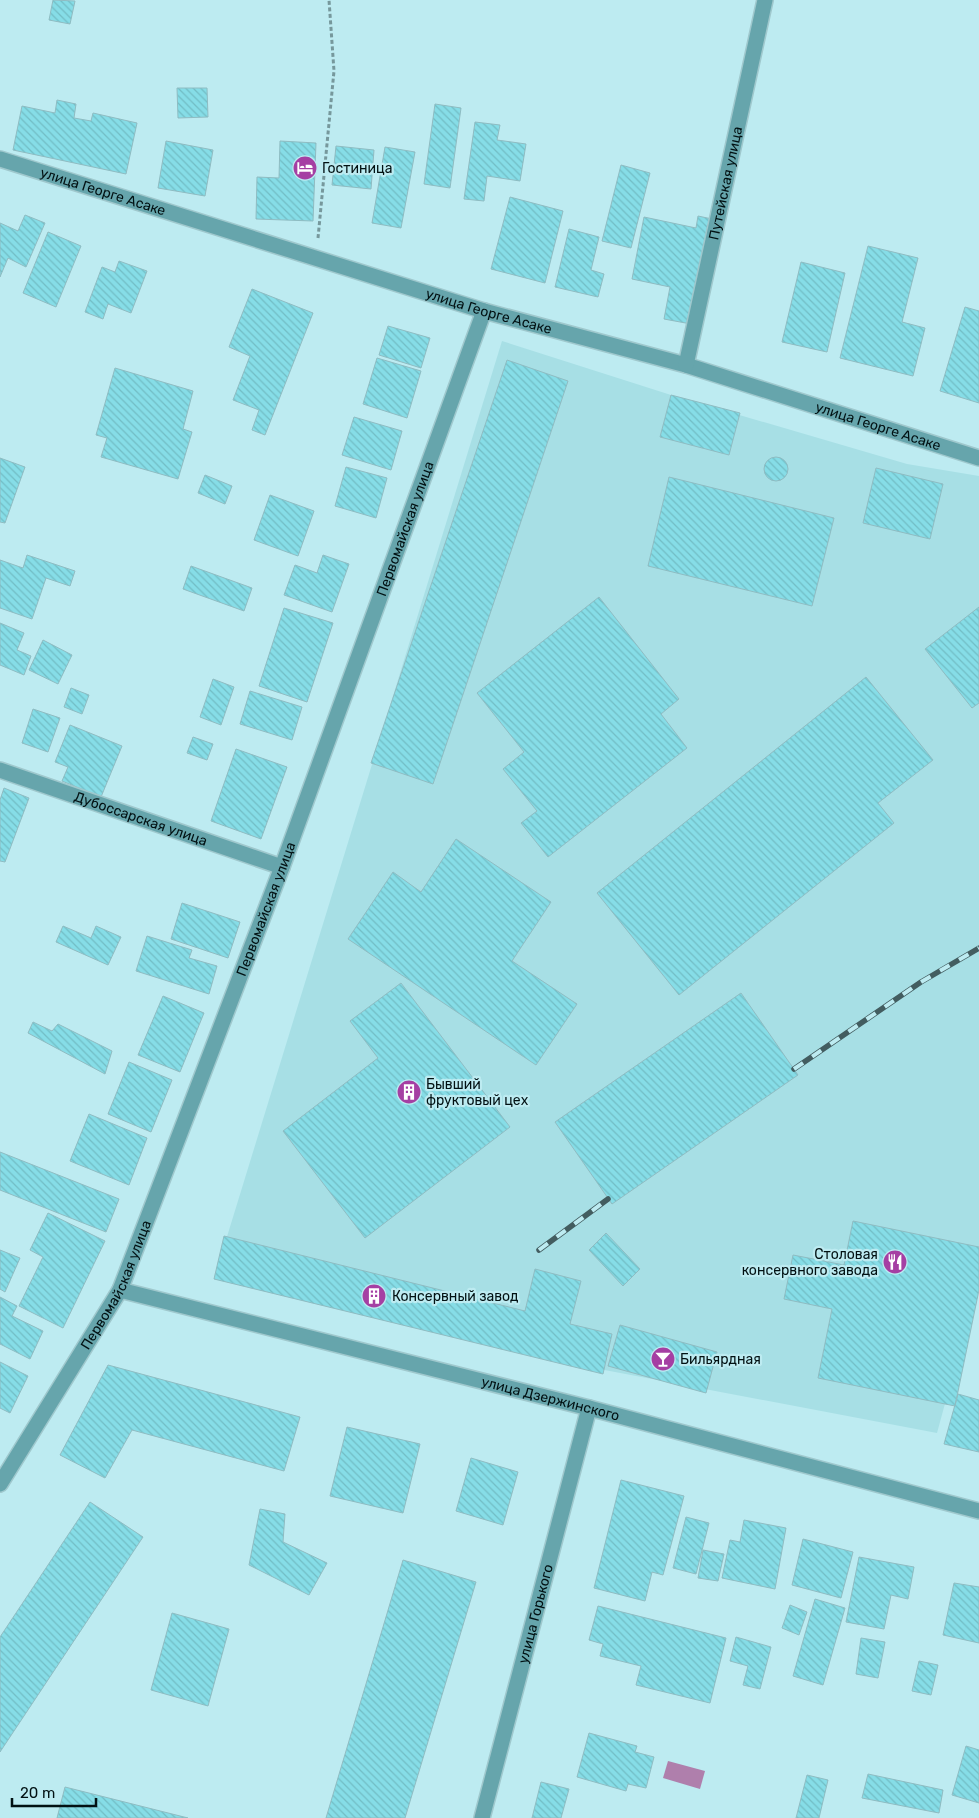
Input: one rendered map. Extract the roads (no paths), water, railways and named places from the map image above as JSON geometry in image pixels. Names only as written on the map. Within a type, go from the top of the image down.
[{"type":"street","name":"Путейская улица","points":[[686,365],[765,0]]},
{"type":"street","name":"улица Георге Асаке","points":[[0,159],[484,310],[686,365],[979,458]]},
{"type":"street","name":"Первомайская улица","points":[[0,1484],[120,1290],[282,867],[484,310]]},
{"type":"street","name":"Дубоссарская улица","points":[[0,770],[282,867]]},
{"type":"street","name":"улица Дзержинского","points":[[120,1290],[590,1408],[979,1511]]},
{"type":"street","name":"улица Горького","points":[[482,1818],[590,1408]]},
{"type":"railway","points":[[794,1069],[921,982],[979,948]]},
{"type":"railway","points":[[539,1250],[608,1199]]},
{"type":"place","name":"Гостиница","points":[[305,168]]},
{"type":"place","name":"Бывший фруктовый цех","points":[[409,1092]]},
{"type":"place","name":"Столовая консервного завода","points":[[895,1262]]},
{"type":"place","name":"Консервный завод","points":[[374,1296]]},
{"type":"place","name":"Бильярдная","points":[[663,1359]]}]
